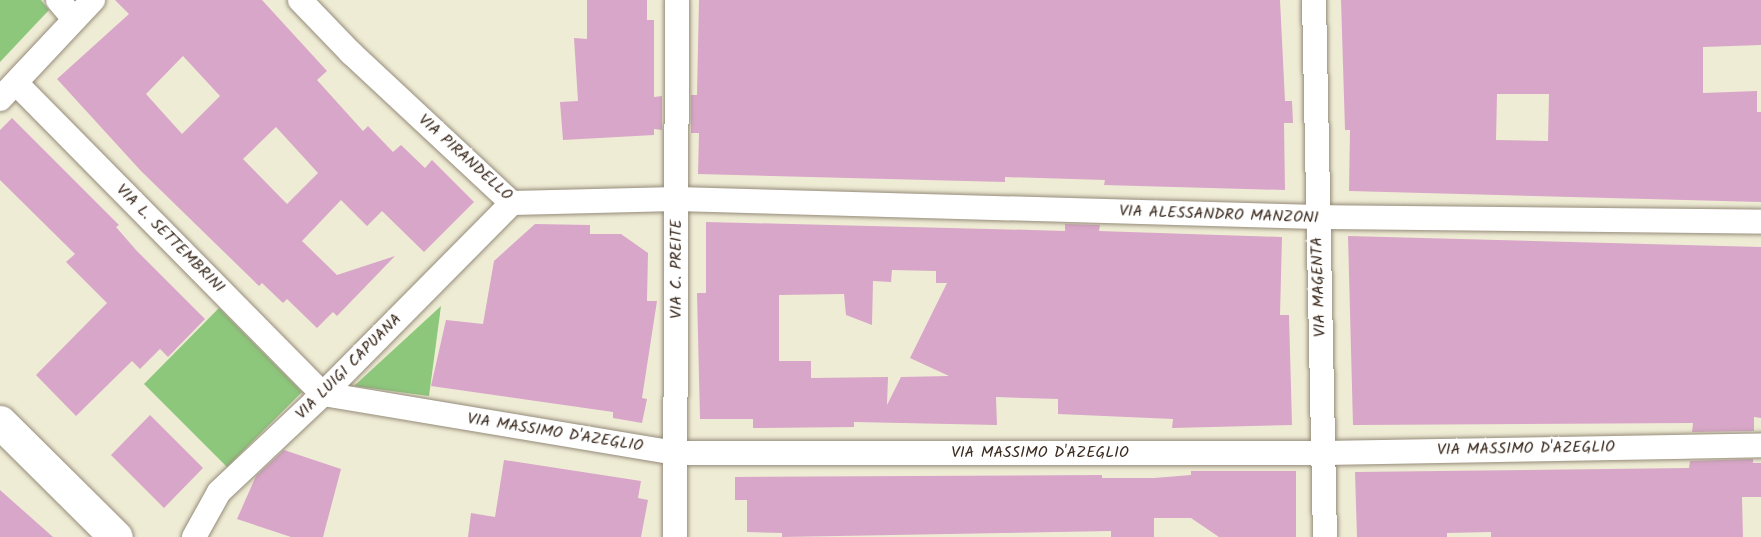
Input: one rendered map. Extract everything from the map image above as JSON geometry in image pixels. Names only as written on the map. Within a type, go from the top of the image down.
[{"type":"street","points":[[58,0],[74,19]]},
{"type":"street","points":[[8,91],[93,0]]},
{"type":"street","name":"VIA PIRANDELLO","points":[[300,0],[351,53],[512,203],[677,199]]},
{"type":"street","name":"VIA C. PREITE","points":[[675,537],[677,453],[676,0]]},
{"type":"street","name":"VIA MAGENTA","points":[[1314,0],[1325,537]]},
{"type":"street","name":"VIA L. SETTEMBRINI","points":[[8,91],[323,394]]},
{"type":"street","name":"VIA ALESSANDRO MANZONI","points":[[677,199],[1317,218],[1761,222]]},
{"type":"street","name":"VIA LUIGI CAPUANA","points":[[194,537],[219,492],[323,394],[512,203]]},
{"type":"street","name":"VIA MASSIMO D'AZEGLIO","points":[[323,394],[677,453],[1324,453],[1761,445]]},
{"type":"street","points":[[0,422],[116,537]]},
{"type":"green space","points":[[0,0],[41,0],[49,10],[0,62]]},
{"type":"green space","points":[[441,306],[429,396],[354,386]]},
{"type":"green space","points":[[219,308],[302,392],[227,467],[144,384]]},
{"type":"building","points":[[115,0],[262,0],[327,71],[317,80],[363,131],[368,126],[393,152],[401,145],[425,168],[432,160],[474,202],[424,252],[382,211],[367,226],[341,200],[302,241],[337,275],[395,256],[337,316],[333,312],[317,328],[287,299],[283,303],[262,283],[259,286],[141,171],[57,79],[129,14]],"holes":[[[183,56],[220,96],[182,134],[146,94]],[[276,127],[318,173],[287,204],[243,159]]]},
{"type":"building","points":[[587,0],[647,0],[647,20],[654,20],[654,97],[662,96],[662,130],[654,129],[654,135],[563,140],[560,102],[578,101],[574,38],[587,39]]},
{"type":"building","points":[[699,0],[1280,0],[1285,101],[1292,101],[1293,123],[1284,123],[1285,190],[1104,185],[1105,180],[1005,177],[1005,182],[698,174],[699,133],[691,133],[691,95],[697,95]]},
{"type":"building","points":[[1341,0],[1761,0],[1761,45],[1703,47],[1703,93],[1757,91],[1757,112],[1761,112],[1761,202],[1349,191],[1350,130],[1345,130]],"holes":[[[1497,94],[1549,94],[1548,141],[1496,140]]]},
{"type":"building","points":[[12,118],[119,225],[116,227],[136,250],[205,319],[168,357],[160,349],[140,369],[132,361],[76,416],[36,375],[107,303],[66,262],[75,254],[0,180],[0,130]]},
{"type":"building","points":[[706,222],[1065,231],[1065,224],[1100,225],[1099,231],[1282,237],[1280,315],[1289,315],[1292,425],[1172,428],[1173,419],[1058,414],[1058,399],[996,397],[997,425],[854,422],[854,427],[753,428],[753,419],[700,419],[697,293],[706,293]],"holes":[[[892,270],[936,271],[936,283],[947,283],[910,358],[949,376],[901,377],[887,405],[888,377],[811,378],[811,361],[779,361],[779,295],[844,294],[846,315],[872,325],[873,281],[891,282]]]},
{"type":"building","points":[[535,224],[590,225],[590,234],[621,234],[648,253],[647,301],[657,301],[642,398],[647,399],[642,423],[613,418],[613,412],[431,386],[446,320],[483,324],[494,261]]},
{"type":"building","points":[[1348,236],[1761,247],[1761,418],[1754,417],[1754,431],[1692,432],[1693,423],[1353,425]]},
{"type":"building","points":[[150,415],[203,468],[164,508],[111,455]]},
{"type":"building","points":[[284,450],[341,469],[323,537],[291,537],[237,519],[256,476]]},
{"type":"building","points":[[1753,459],[1753,463],[1761,463],[1761,497],[1742,497],[1743,537],[1491,537],[1491,532],[1447,533],[1447,537],[1357,537],[1355,472],[1689,468],[1690,461]]},
{"type":"building","points":[[504,460],[641,481],[638,498],[648,500],[641,537],[468,537],[471,513],[495,517]]},
{"type":"building","points":[[1191,471],[1296,471],[1296,537],[1219,537],[1191,518],[1154,518],[1154,537],[1111,537],[1111,531],[782,537],[782,533],[747,532],[747,500],[735,500],[735,477],[1102,475],[1102,478],[1154,478],[1191,475]]},
{"type":"building","points":[[0,490],[53,537],[0,537]]}]
